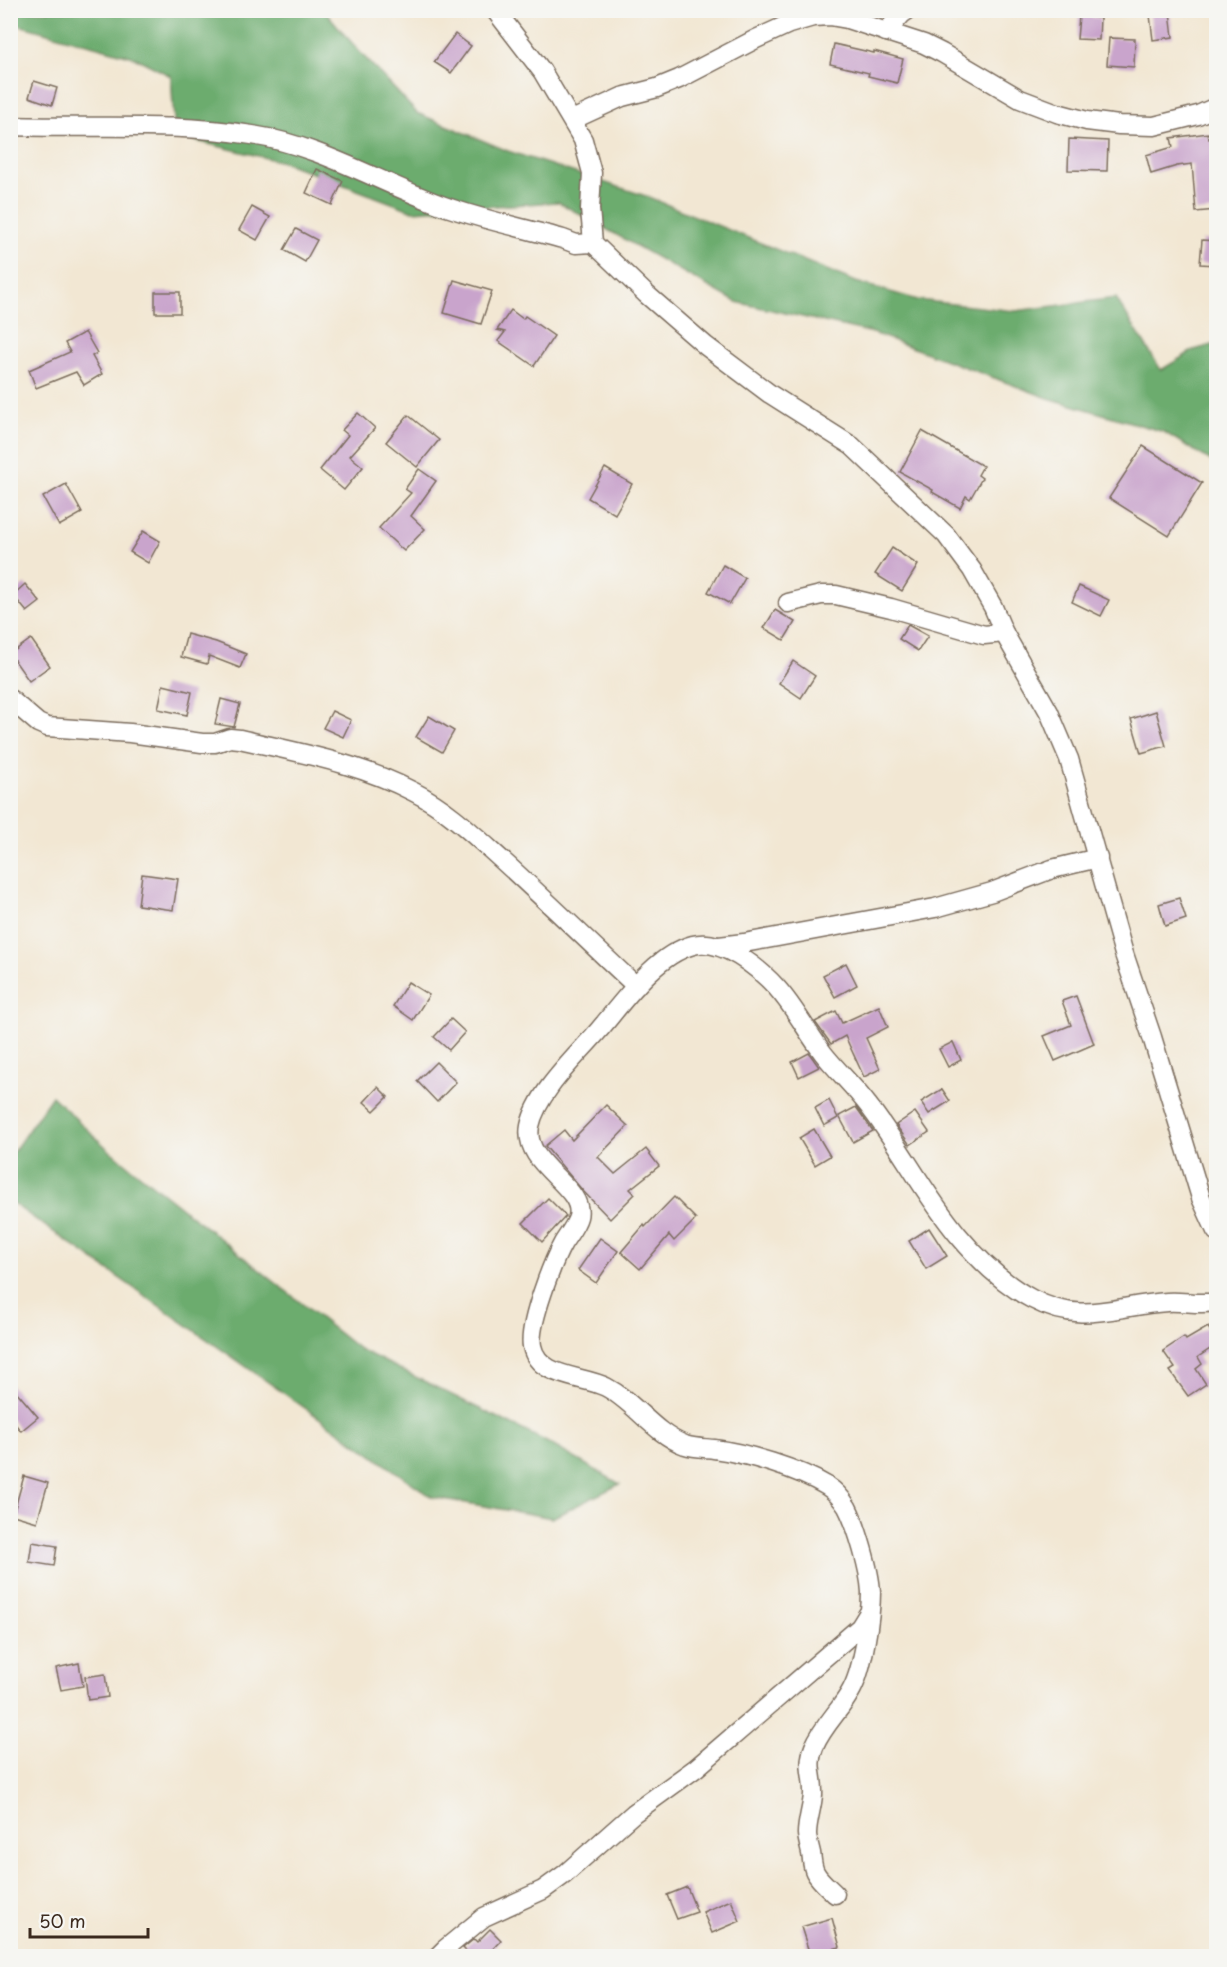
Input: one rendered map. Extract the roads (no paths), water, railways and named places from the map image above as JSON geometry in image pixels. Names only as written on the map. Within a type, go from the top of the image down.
[{"type":"street","points":[[495,10],[542,71],[583,140],[592,173],[590,209],[593,243],[646,294],[706,346],[770,394],[852,446],[946,535],[972,570],[993,607],[1004,633],[1049,712],[1069,759],[1124,954],[1152,1036],[1201,1198],[1216,1231]]},
{"type":"street","points":[[886,32],[908,10]]},
{"type":"street","points":[[572,120],[622,97],[657,88],[679,79],[789,24],[813,17],[830,16],[924,44],[1020,99],[1087,121],[1155,126],[1198,115],[1216,107]]},
{"type":"street","points":[[10,126],[166,127],[253,135],[331,158],[457,211],[576,244],[593,243]]},
{"type":"street","points":[[788,603],[821,595],[837,596],[891,608],[984,635],[1004,633]]},
{"type":"street","points":[[10,699],[38,723],[47,727],[130,733],[202,743],[215,743],[230,738],[240,739],[352,766],[383,777],[436,804],[458,820],[636,986]]},
{"type":"street","points":[[835,1894],[815,1873],[807,1835],[813,1790],[809,1765],[817,1740],[855,1686],[861,1663],[871,1592],[866,1564],[850,1513],[832,1489],[790,1469],[746,1455],[686,1446],[662,1433],[609,1389],[554,1371],[544,1365],[532,1348],[533,1326],[560,1248],[579,1216],[578,1205],[570,1192],[542,1164],[532,1148],[529,1131],[534,1113],[548,1090],[636,986],[656,965],[684,948],[695,944],[719,946],[935,908],[992,892],[1053,869],[1098,858]]},
{"type":"street","points":[[719,946],[742,959],[778,989],[823,1052],[867,1103],[956,1233],[978,1257],[1017,1290],[1054,1308],[1088,1314],[1163,1302],[1204,1304],[1216,1302]]},
{"type":"street","points":[[438,1956],[444,1948],[484,1917],[543,1890],[565,1874],[634,1813],[696,1768],[775,1700],[860,1626],[869,1612]]}]
